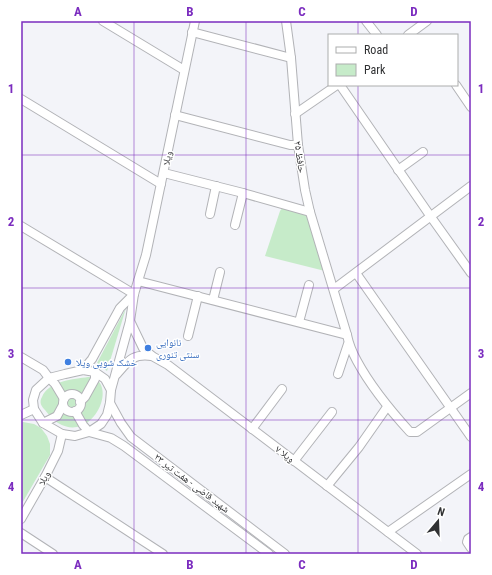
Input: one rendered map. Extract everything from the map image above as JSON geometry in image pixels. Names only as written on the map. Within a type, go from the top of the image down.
[{"type":"street","points":[[103,21],[184,70]]},
{"type":"street","name":"ویلا","points":[[89,432],[102,424],[107,415],[111,390],[130,321],[134,294],[146,255],[194,21]]},
{"type":"street","name":"حافظ ۲۵","points":[[286,21],[298,146],[304,190],[334,289],[347,335],[348,344]]},
{"type":"street","points":[[366,21],[376,34]]},
{"type":"street","points":[[418,32],[427,21]]},
{"type":"street","points":[[192,32],[290,58]]},
{"type":"street","points":[[295,114],[337,86]]},
{"type":"street","points":[[339,86],[471,273]]},
{"type":"street","points":[[457,86],[471,107]]},
{"type":"street","points":[[21,99],[161,184]]},
{"type":"street","points":[[175,115],[298,146]]},
{"type":"street","points":[[398,170],[423,152]]},
{"type":"street","points":[[164,173],[310,212]]},
{"type":"street","points":[[210,214],[216,186]]},
{"type":"street","points":[[334,289],[471,186]]},
{"type":"street","points":[[235,225],[243,193]]},
{"type":"street","points":[[21,226],[134,294]]},
{"type":"street","points":[[213,300],[220,272]]},
{"type":"street","points":[[356,272],[471,437]]},
{"type":"street","points":[[138,281],[347,335]]},
{"type":"street","points":[[299,322],[309,285]]},
{"type":"street","name":"ویلا","points":[[83,370],[92,359],[120,308],[134,294]]},
{"type":"street","points":[[188,336],[198,296]]},
{"type":"street","points":[[130,321],[143,348],[152,356]]},
{"type":"street","points":[[348,344],[364,374],[387,407],[410,432],[417,432],[471,393]]},
{"type":"street","points":[[338,374],[348,344]]},
{"type":"street","points":[[115,376],[129,360],[137,356],[152,356]]},
{"type":"street","name":"ویلا ۷","points":[[152,356],[168,365],[417,554]]},
{"type":"street","points":[[21,357],[43,370],[56,384],[63,402],[64,408],[69,411],[75,411],[80,407],[80,402],[78,397],[73,394],[68,395],[63,402],[57,416],[44,423]]},
{"type":"street","points":[[75,411],[89,432],[75,436],[62,434],[44,423],[34,409],[33,400],[36,390],[49,378],[83,370],[94,372],[105,379],[111,390]]},
{"type":"street","points":[[80,402],[85,397],[95,379],[94,372]]},
{"type":"street","points":[[252,429],[282,389]]},
{"type":"street","name":"شهید قاضی - هفت تیر ۲۳","points":[[110,403],[131,437],[285,554]]},
{"type":"street","points":[[327,486],[359,447],[387,407]]},
{"type":"street","points":[[21,415],[34,409]]},
{"type":"street","points":[[294,461],[332,412]]},
{"type":"street","name":"شهید قاضی - هفت تیر ۲۳","points":[[89,432],[111,438],[124,446],[264,553]]},
{"type":"street","name":"ویلا","points":[[21,519],[58,451],[62,434]]},
{"type":"street","points":[[388,532],[471,474]]},
{"type":"street","points":[[45,477],[163,554]]},
{"type":"street","points":[[21,533],[53,554]]},
{"type":"street","points":[[470,538],[467,542],[471,548]]},
{"type":"street","points":[[264,553],[268,542]]},
{"type":"green space","points":[[283,207],[306,215],[309,219],[325,271],[265,256],[280,211]]},
{"type":"green space","points":[[126,308],[107,371],[97,363]]},
{"type":"green space","points":[[88,377],[94,378],[100,384],[103,392],[97,412],[90,420],[81,426],[70,427],[56,422],[42,407],[41,399],[45,392],[56,384]]},
{"type":"green space","points":[[21,423],[34,424],[41,428],[47,436],[50,444],[50,455],[21,505]]},
{"type":"place","name":"نانوایی سنتی تنوری","points":[[148,348]]},
{"type":"place","name":"خشک شویی ویلا","points":[[68,362]]}]
